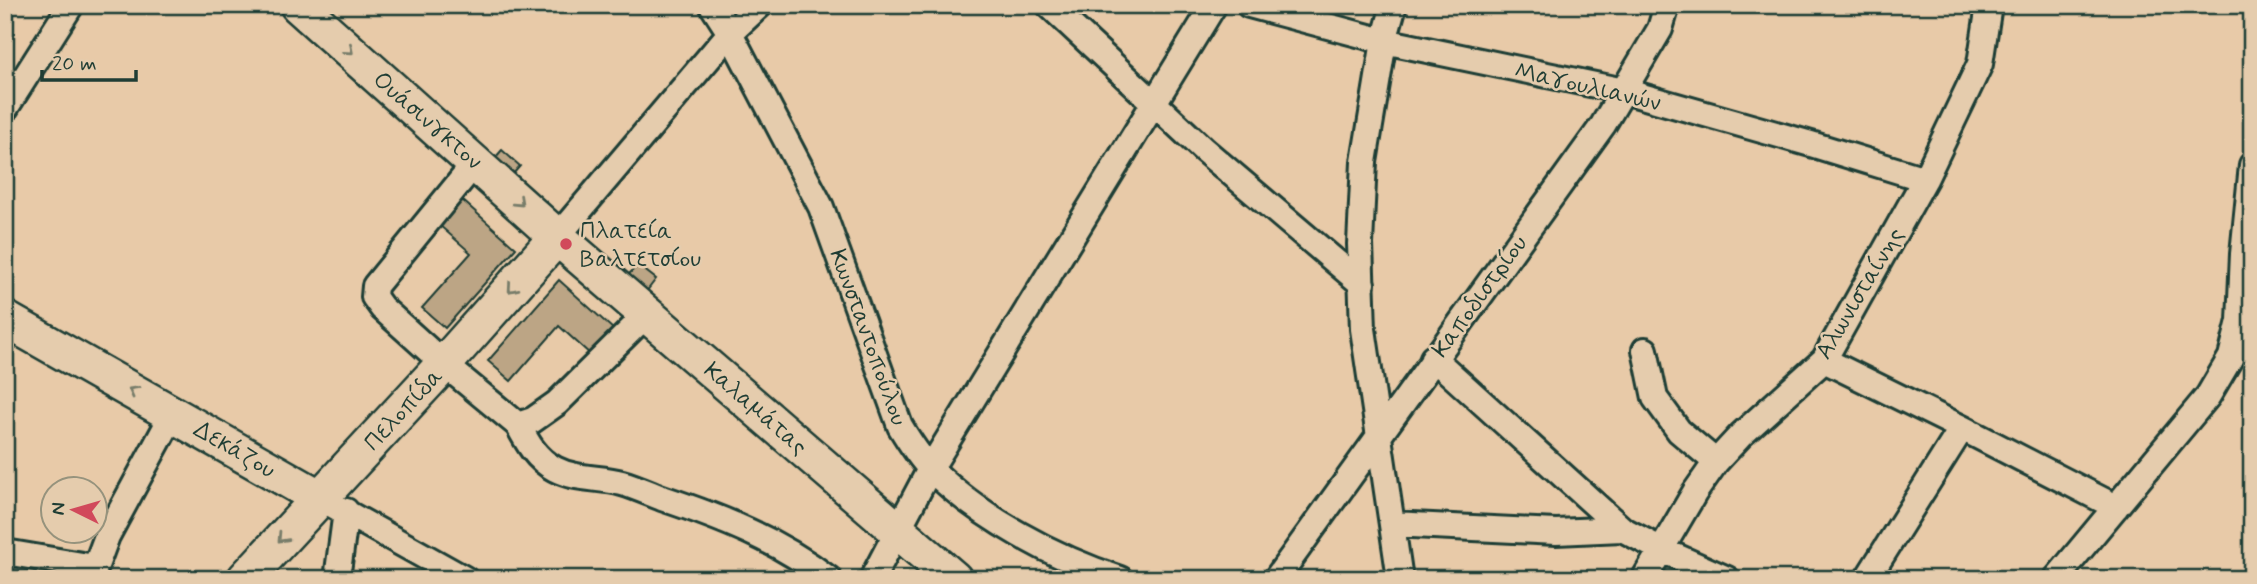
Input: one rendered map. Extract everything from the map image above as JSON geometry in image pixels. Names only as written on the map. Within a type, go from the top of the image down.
[{"type":"main road","name":"Ουάσινγκτον","points":[[298,5],[557,237]]},
{"type":"main road","name":"Καλαμάτας","points":[[557,237],[954,579]]},
{"type":"main road","name":"Πελοπίδα","points":[[245,579],[333,504],[444,364],[557,237]]},
{"type":"main road","name":"Δεκάζου","points":[[5,319],[333,504]]},
{"type":"street","points":[[5,109],[71,5]]},
{"type":"street","name":"Κωνσταντοπούλου","points":[[712,5],[730,33],[821,206],[900,426],[914,449],[930,469],[972,506],[1081,566],[1120,579]]},
{"type":"street","points":[[557,237],[730,33],[760,5]]},
{"type":"street","points":[[1049,5],[1204,150],[1362,284]]},
{"type":"street","points":[[872,579],[930,469],[1214,5]]},
{"type":"street","name":"Μαγουλιανών","points":[[1249,5],[1384,41],[1624,91],[1925,179]]},
{"type":"street","points":[[1394,5],[1384,41],[1364,162],[1360,244],[1363,329],[1401,579]]},
{"type":"street","name":"Καποδιστρίου","points":[[1276,579],[1603,125],[1664,17],[1681,5]]},
{"type":"street","name":"Αλωνισταίνης","points":[[1644,579],[1695,492],[1716,462],[1741,435],[1824,360],[1925,179],[1980,64],[1989,5]]},
{"type":"street","points":[[476,162],[375,286],[374,297],[382,308],[518,425],[529,447],[554,469],[588,479],[620,482],[704,512],[765,537],[803,559],[829,579]]},
{"type":"street","points":[[2056,579],[2222,376],[2246,322],[2243,254],[2252,165]]},
{"type":"street","points":[[518,425],[533,420],[556,403],[648,313]]},
{"type":"street","points":[[1645,350],[1655,398],[1679,431],[1716,462]]},
{"type":"street","points":[[1433,358],[1622,529],[1727,579]]},
{"type":"street","points":[[1824,360],[2116,507]]},
{"type":"street","points":[[5,552],[93,573],[107,536],[173,414]]},
{"type":"street","points":[[1867,579],[1962,428]]},
{"type":"street","points":[[333,504],[337,579]]},
{"type":"street","name":"Δεκάζου","points":[[333,504],[465,579]]},
{"type":"street","points":[[1392,524],[1556,532],[1622,529]]},
{"type":"building","points":[[502,150],[520,166],[506,182],[488,166]]},
{"type":"building","points":[[461,199],[516,248],[445,328],[422,308],[471,253],[439,225]]},
{"type":"building","points":[[638,265],[656,279],[643,296],[623,280]]},
{"type":"building","points":[[559,280],[613,329],[591,355],[559,326],[511,381],[488,361]]},
{"type":"place","name":"Πλατεία Βαλτετσίου","points":[[566,244]]}]
